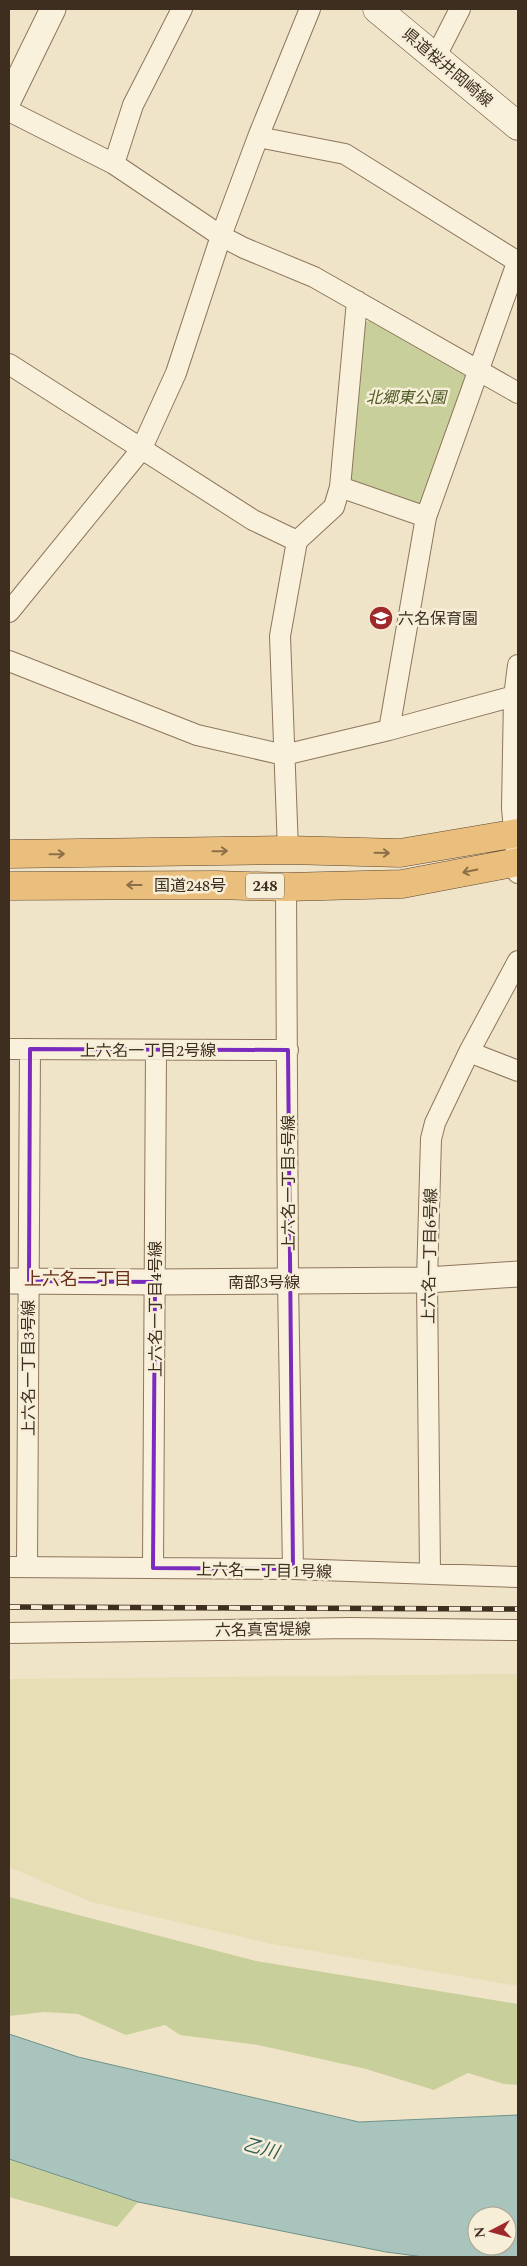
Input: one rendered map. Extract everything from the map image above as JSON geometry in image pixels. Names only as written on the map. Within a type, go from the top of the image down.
[{"type":"highway","name":"国道248号","points":[[9,854],[288,850],[400,853],[517,833]]},
{"type":"highway","name":"国道248号","points":[[9,886],[215,885],[286,887],[402,884],[517,866]]},
{"type":"main road","name":"県道桜井岡崎線","points":[[377,9],[518,126]]},
{"type":"street","points":[[114,164],[132,105],[182,9]]},
{"type":"street","points":[[9,612],[141,450],[176,373],[222,236],[258,137],[310,9]]},
{"type":"street","points":[[435,58],[460,9]]},
{"type":"street","points":[[9,99],[47,11]]},
{"type":"street","points":[[9,111],[114,164],[222,236],[244,248],[314,277],[518,392]]},
{"type":"street","points":[[258,137],[345,154],[518,261],[426,517],[389,730]]},
{"type":"street","points":[[288,850],[280,636],[297,541],[334,507],[340,487],[357,301]]},
{"type":"street","points":[[9,364],[253,520],[297,541]]},
{"type":"street","points":[[340,487],[426,517]]},
{"type":"street","points":[[9,661],[197,735],[284,755],[389,730],[516,696]]},
{"type":"street","points":[[517,866],[517,833],[512,808],[518,666]]},
{"type":"street","name":"上六名一丁目5号線","points":[[286,887],[288,1282],[293,1569]]},
{"type":"street","name":"上六名一丁目6号線","points":[[430,1573],[427,1280],[431,1139],[435,1123],[469,1052],[518,961]]},
{"type":"street","name":"上六名一丁目2号線","points":[[9,1049],[288,1050]]},
{"type":"street","name":"上六名一丁目3号線","points":[[18,1567],[19,1281],[30,1049]]},
{"type":"street","name":"上六名一丁目4号線","points":[[153,1568],[156,1050]]},
{"type":"street","points":[[469,1052],[518,1071]]},
{"type":"street","name":"南部3号線","points":[[19,1281],[288,1282],[427,1280],[518,1274]]},
{"type":"street","name":"上六名一丁目1号線","points":[[18,1567],[293,1569],[518,1577]]},
{"type":"street","name":"六名真宮堤線","points":[[9,1633],[351,1628],[518,1630]]},
{"type":"highlighted area","points":[[30,1049],[288,1050],[293,1569],[153,1568],[155,1282],[29,1281]]},
{"type":"shaded area","points":[[518,1674],[518,1986],[272,1944],[91,1902],[9,1867],[9,1679]]},
{"type":"green space","name":"北郷東公園","points":[[371,319],[467,376],[419,508],[349,482],[363,324]]},
{"type":"green space","points":[[9,1897],[256,1961],[518,2004],[518,2085],[504,2084],[468,2073],[434,2090],[366,2069],[258,2045],[180,2035],[165,2025],[126,2035],[78,2014],[44,2012],[9,2016]]},
{"type":"green space","points":[[9,2159],[138,2202],[117,2227],[9,2197]]},
{"type":"water","name":"乙川","points":[[9,2034],[78,2057],[359,2122],[518,2115],[518,2257],[424,2257],[386,2252],[138,2202],[9,2159]]},
{"type":"railway","points":[[9,1607],[518,1609]]},
{"type":"place","name":"六名保育園","points":[[381,618]]},
{"type":"district","name":"上六名一丁目","points":[[78,1279]]}]
